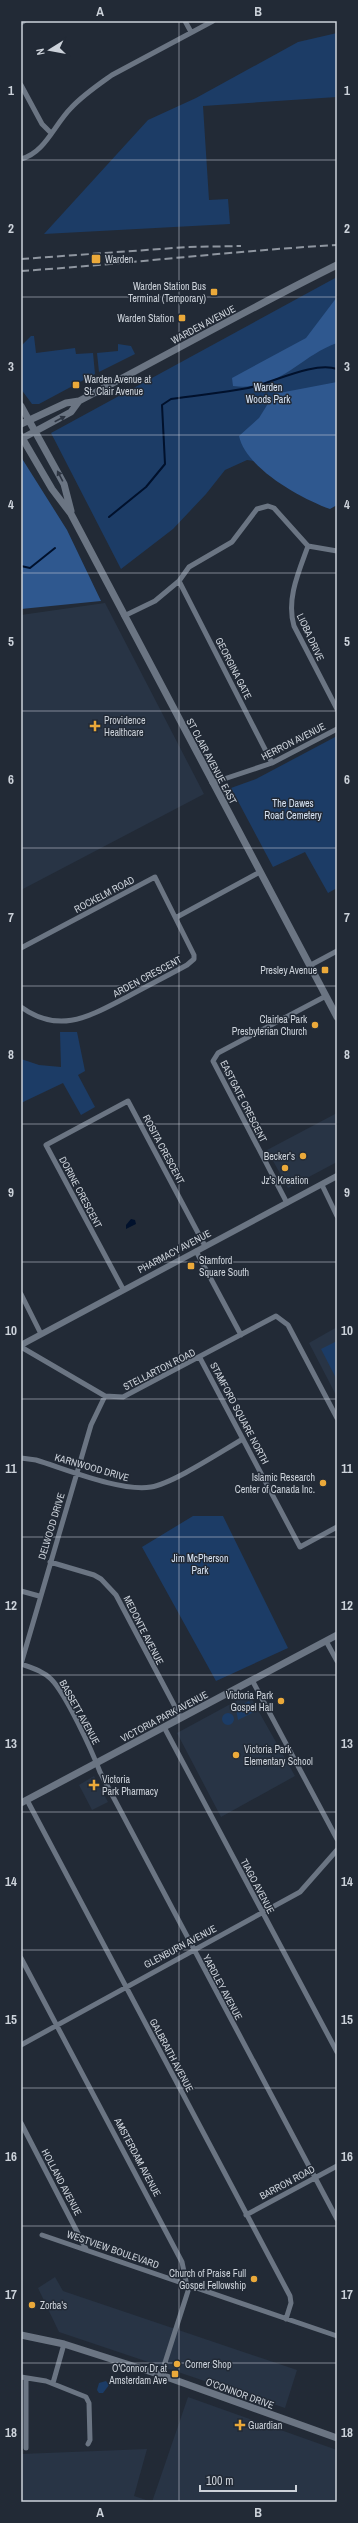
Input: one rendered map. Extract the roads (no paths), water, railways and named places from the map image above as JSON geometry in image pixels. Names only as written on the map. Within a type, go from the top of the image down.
[{"type":"main road","name":"WARDEN AVENUE","points":[[21,424],[66,403],[79,401],[210,333],[274,296],[337,265]]},
{"type":"main road","name":"WARDEN AVENUE","points":[[21,438],[71,412],[79,401]]},
{"type":"main road","name":"ST CLAIR AVENUE EAST","points":[[21,406],[64,484],[71,514]]},
{"type":"main road","name":"ST CLAIR AVENUE EAST","points":[[21,438],[52,489],[71,514],[337,1017]]},
{"type":"main road","name":"VICTORIA PARK AVENUE","points":[[24,1802],[96,1762],[337,1635]]},
{"type":"main road","name":"O'CONNOR DRIVE","points":[[21,2335],[64,2344],[161,2375],[337,2438]]},
{"type":"street","points":[[184,21],[191,32]]},
{"type":"street","points":[[21,159],[31,157],[39,151],[71,108],[99,83],[213,21]]},
{"type":"street","points":[[21,85],[42,124],[51,133]]},
{"type":"street","points":[[124,616],[155,601],[179,581],[189,567],[232,542],[252,512],[262,506],[274,508],[308,546],[337,551]]},
{"type":"street","name":"LIOBA DRIVE","points":[[308,546],[293,592],[290,614],[294,626],[337,709]]},
{"type":"street","name":"GEORGINA GATE","points":[[179,581],[272,763]]},
{"type":"street","name":"HERRON AVENUE","points":[[212,783],[272,763],[337,729]]},
{"type":"street","points":[[177,917],[260,872]]},
{"type":"street","name":"ROCKELM ROAD","points":[[21,948],[155,877],[177,917]]},
{"type":"street","name":"ARDEN CRESCENT","points":[[21,1007],[37,1016],[53,1021],[81,1020],[187,965],[194,959],[194,955],[177,917]]},
{"type":"street","points":[[309,966],[337,950]]},
{"type":"street","name":"EASTGATE CRESCENT","points":[[287,1203],[213,1061],[218,1053],[326,996]]},
{"type":"street","name":"ROSITA CRESCENT","points":[[88,1123],[128,1101],[205,1246]]},
{"type":"street","name":"DORINE CRESCENT","points":[[88,1123],[46,1145],[123,1289]]},
{"type":"street","name":"PHARMACY AVENUE","points":[[21,1346],[123,1289],[337,1176]]},
{"type":"street","points":[[322,1185],[337,1216]]},
{"type":"street","points":[[196,1250],[241,1335],[276,1316],[284,1320],[337,1418]]},
{"type":"street","points":[[21,1294],[41,1334]]},
{"type":"street","name":"STELLARTON ROAD","points":[[105,1396],[123,1397],[200,1358],[241,1335]]},
{"type":"street","points":[[21,1346],[105,1396]]},
{"type":"street","name":"STAMFORD SQUARE NORTH","points":[[200,1358],[300,1547],[337,1527]]},
{"type":"street","name":"DELWOOD DRIVE","points":[[21,1664],[39,1596],[91,1425],[105,1396]]},
{"type":"street","name":"KARNWOOD DRIVE","points":[[21,1458],[124,1486],[153,1487],[243,1439]]},
{"type":"street","name":"MEDONTE AVENUE","points":[[50,1562],[94,1575],[101,1579],[116,1595],[181,1718]]},
{"type":"street","points":[[21,1591],[39,1596]]},
{"type":"street","points":[[326,1641],[337,1661]]},
{"type":"street","name":"BASSETT AVENUE","points":[[21,1664],[45,1674],[55,1683],[96,1762]]},
{"type":"street","points":[[252,1680],[337,1839]]},
{"type":"street","name":"TIAGO AVENUE","points":[[164,1727],[337,2052]]},
{"type":"street","name":"YARDLEY AVENUE","points":[[96,1762],[193,1949],[337,2219]]},
{"type":"street","name":"GALBRAITH AVENUE","points":[[24,1802],[125,1986],[290,2296],[291,2303],[286,2319]]},
{"type":"street","name":"GLENBURN AVENUE","points":[[21,2045],[125,1986],[303,1890],[337,1850]]},
{"type":"street","name":"AMSTERDAM AVENUE","points":[[21,1958],[176,2248],[188,2285]]},
{"type":"street","name":"HOLLAND AVENUE","points":[[21,2123],[86,2249]]},
{"type":"street","name":"BARRON ROAD","points":[[246,2215],[337,2166]]},
{"type":"street","name":"WESTVIEW BOULEVARD","points":[[42,2235],[337,2336]]},
{"type":"street","points":[[161,2375],[186,2297],[188,2285]]},
{"type":"street","points":[[53,2383],[64,2344]]},
{"type":"street","points":[[26,2448],[23,2378],[53,2383],[82,2393],[88,2399],[90,2440],[88,2444]]},
{"type":"waterway","points":[[109,517],[146,487],[165,464],[162,405],[171,399],[248,388],[305,370],[328,367],[337,369]]},
{"type":"waterway","points":[[21,566],[30,568],[55,548]]},
{"type":"railway","points":[[21,271],[337,245]]},
{"type":"railway","points":[[21,259],[188,247],[241,246]]},
{"type":"place","name":"Warden","points":[[96,259]]},
{"type":"place","name":"Warden Station Bus Terminal (Temporary)","points":[[214,292]]},
{"type":"place","name":"Warden Station","points":[[182,318]]},
{"type":"place","name":"Warden Avenue at St. Clair Avenue","points":[[76,385]]},
{"type":"place","name":"Providence Healthcare","points":[[95,726]]},
{"type":"place","name":"Presley Avenue","points":[[325,970]]},
{"type":"place","name":"Clairlea Park Presbyterian Church","points":[[315,1025]]},
{"type":"place","name":"Becker's","points":[[303,1156]]},
{"type":"place","name":"Jz's Kreation","points":[[285,1168]]},
{"type":"place","name":"Stamford Square South","points":[[191,1266]]},
{"type":"place","name":"Islamic Research Center of Canada Inc.","points":[[323,1483]]},
{"type":"place","name":"Victoria Park Gospel Hall","points":[[281,1701]]},
{"type":"place","name":"Victoria Park Elementary School","points":[[236,1755]]},
{"type":"place","name":"Victoria Park Pharmacy","points":[[94,1785]]},
{"type":"place","name":"Church of Praise Full Gospel Fellowship","points":[[254,2279]]},
{"type":"place","name":"Zorba's","points":[[32,2305]]},
{"type":"place","name":"Corner Shop","points":[[177,2364]]},
{"type":"place","name":"O'Connor Dr at Amsterdam Ave","points":[[175,2374]]},
{"type":"place","name":"Guardian","points":[[240,2425]]},
{"type":"park label","name":"Warden Woods Park","points":[[268,392]]},
{"type":"park label","name":"The Dawes Road Cemetery","points":[[293,808]]},
{"type":"park label","name":"Jim McPherson Park","points":[[200,1564]]}]
